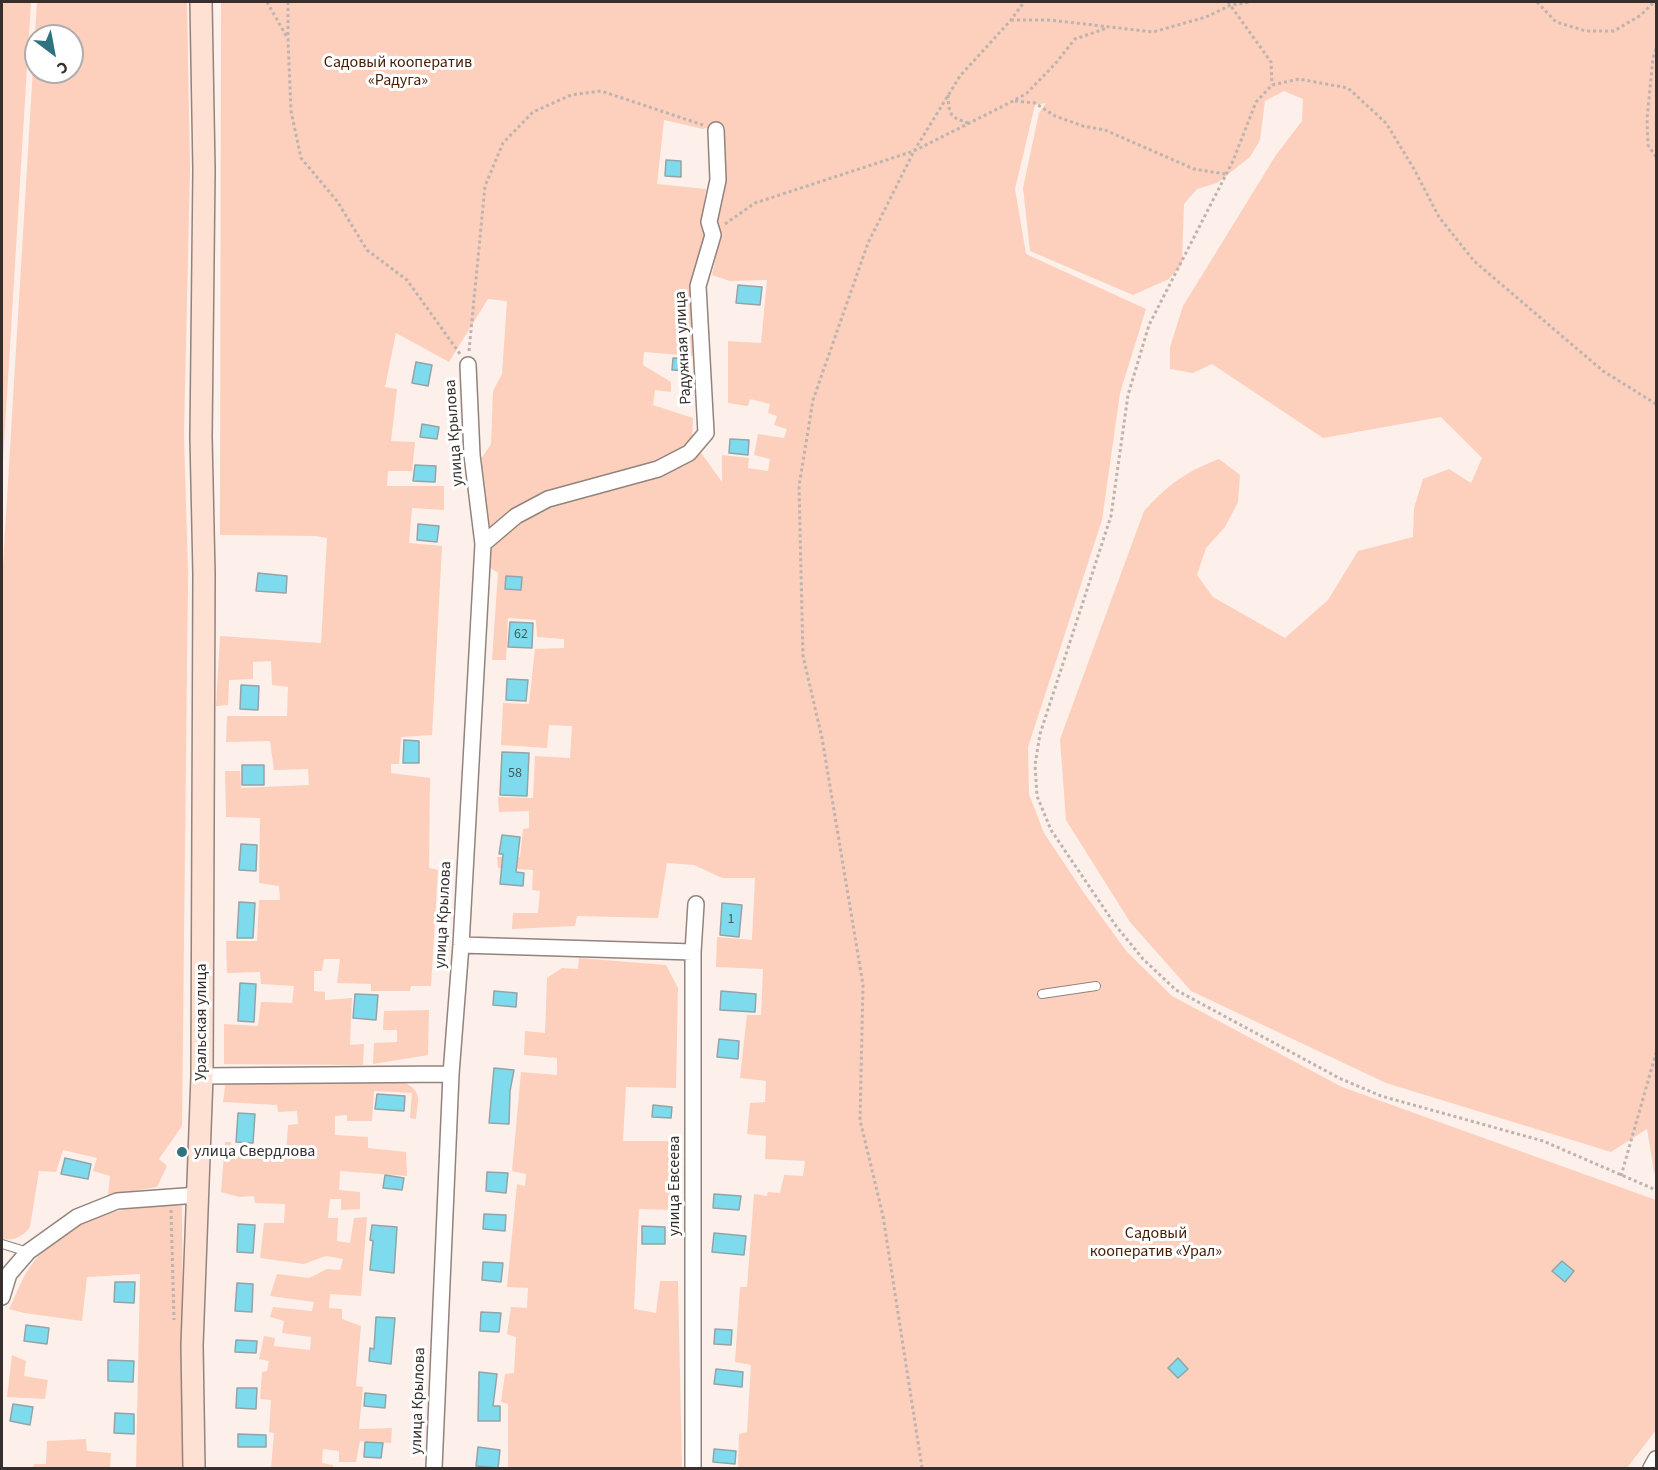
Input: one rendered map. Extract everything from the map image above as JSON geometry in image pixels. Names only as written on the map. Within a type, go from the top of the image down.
[{"type":"main road","name":"Уральская улица","points":[[194,1468],[192,1345],[202,1076],[204,574],[201,437],[204,170],[201,2]]},
{"type":"street","name":"Радужная улица","points":[[483,544],[516,516],[548,499],[657,468],[689,453],[706,433],[698,286],[713,235],[709,222],[718,180],[716,130]]},
{"type":"street","name":"улица Крылова","points":[[434,1468],[451,1074],[461,945],[483,544],[472,455],[468,365]]},
{"type":"street","name":"улица Евсеева","points":[[693,1468],[693,952],[696,904]]},
{"type":"street","points":[[461,945],[693,952]]},
{"type":"street","points":[[202,1076],[451,1074]]},
{"type":"street","points":[[2,1297],[9,1274],[28,1251],[77,1216],[117,1201],[198,1195]]},
{"type":"street","points":[[1651,1468],[1656,1459]]},
{"type":"lane","points":[[1042,994],[1096,986]]},
{"type":"lane","points":[[2,1244],[28,1251]]},
{"type":"path","points":[[267,2],[288,39]]},
{"type":"path","points":[[288,2],[291,111],[301,158],[337,201],[367,250],[407,280],[468,365]]},
{"type":"path","points":[[921,1468],[883,1216],[860,1120],[862,985],[822,738],[803,656],[799,486],[813,400],[868,243],[914,151],[960,76],[1011,20],[1024,2]]},
{"type":"path","points":[[1011,20],[1050,20],[1153,32],[1206,17],[1230,3],[1251,2]]},
{"type":"path","points":[[1537,2],[1556,22],[1586,31],[1614,31],[1641,15],[1654,2]]},
{"type":"path","points":[[1230,3],[1271,62],[1272,85]]},
{"type":"path","points":[[713,235],[755,203],[914,151],[1013,101],[1027,93],[1075,39],[1107,28]]},
{"type":"path","points":[[1656,49],[1653,58],[1647,119],[1648,145],[1656,157]]},
{"type":"path","points":[[1656,404],[1603,371],[1474,261],[1439,217],[1386,123],[1348,88],[1299,79],[1272,85],[1256,102],[1226,174],[1149,325],[1128,395],[1111,516],[1040,734],[1035,765],[1037,796],[1051,830],[1116,926],[1143,959],[1176,990],[1349,1082],[1381,1095],[1543,1141],[1656,1190]]},
{"type":"path","points":[[468,365],[485,186],[503,143],[533,112],[572,95],[601,91],[716,130]]},
{"type":"path","points":[[948,95],[948,111],[954,118],[968,123]]},
{"type":"path","points":[[1013,101],[1035,103],[1055,116],[1083,126],[1105,130],[1194,169],[1226,174]]},
{"type":"path","points":[[1621,1176],[1656,1053]]},
{"type":"green space","points":[[2,2],[31,2],[30,24],[24,24],[24,84],[26,84],[2,477]]},
{"type":"green space","points":[[37,2],[187,2],[190,170],[184,434],[188,574],[182,1126],[159,1159],[167,1166],[157,1187],[108,1195],[110,1176],[93,1171],[97,1158],[63,1150],[56,1172],[39,1171],[30,1227],[14,1239],[2,1239],[2,581],[32,84],[84,84],[84,24],[36,24]]},
{"type":"green space","points":[[221,2],[1656,2],[1656,1174],[1647,1129],[1611,1152],[1386,1083],[1191,991],[1130,922],[1066,820],[1060,739],[1144,511],[1178,480],[1219,459],[1240,475],[1238,502],[1225,527],[1206,548],[1197,575],[1213,597],[1285,638],[1328,600],[1358,551],[1413,537],[1414,508],[1423,479],[1449,469],[1471,483],[1482,458],[1441,417],[1323,438],[1212,364],[1193,373],[1170,369],[1170,347],[1183,306],[1276,155],[1302,121],[1303,99],[1284,91],[1265,101],[1260,140],[1250,157],[1217,183],[1197,189],[1184,204],[1182,264],[1169,279],[1133,295],[1030,251],[1023,188],[1039,113],[1046,103],[1035,105],[1015,189],[1026,254],[1146,309],[1120,393],[1102,520],[1028,747],[1029,794],[1044,833],[1127,952],[1172,996],[1342,1087],[1656,1200],[1656,1430],[1627,1468],[738,1468],[739,1434],[747,1432],[751,1365],[735,1362],[740,1287],[747,1287],[754,1194],[767,1196],[768,1192],[780,1193],[784,1175],[803,1176],[805,1161],[765,1159],[766,1136],[747,1134],[750,1103],[765,1102],[766,1081],[740,1078],[747,1015],[761,1015],[763,969],[716,967],[717,937],[752,940],[755,878],[722,878],[694,865],[667,863],[658,918],[577,916],[575,926],[512,929],[513,913],[538,913],[540,891],[532,890],[533,870],[498,868],[497,857],[520,857],[523,829],[529,828],[529,811],[499,812],[498,797],[533,798],[535,756],[570,758],[572,726],[549,725],[547,748],[501,745],[503,703],[529,704],[535,649],[564,648],[564,639],[537,637],[536,620],[508,618],[506,660],[492,660],[498,573],[489,567],[492,544],[481,459],[491,444],[493,391],[502,374],[507,301],[488,299],[449,362],[396,333],[385,387],[397,389],[391,441],[415,442],[412,471],[388,471],[387,486],[444,486],[444,510],[412,508],[409,543],[442,546],[432,735],[401,737],[399,764],[391,764],[391,773],[430,778],[429,868],[438,870],[431,986],[411,986],[410,991],[371,991],[371,984],[337,983],[340,959],[324,959],[322,971],[314,971],[314,991],[325,992],[325,1000],[352,998],[350,1045],[364,1044],[363,1065],[224,1064],[224,1024],[258,1026],[261,1002],[292,1003],[294,986],[261,984],[260,972],[227,973],[226,941],[257,941],[259,900],[280,900],[279,886],[259,883],[260,818],[226,817],[225,771],[240,771],[241,788],[309,785],[308,769],[274,770],[270,741],[226,742],[227,716],[287,716],[288,687],[272,685],[271,661],[253,662],[253,679],[229,680],[228,705],[216,706],[220,636],[321,643],[327,538],[220,535]],"holes":[[[664,120],[703,129],[717,124],[724,134],[726,182],[718,219],[720,237],[712,275],[730,281],[767,280],[761,343],[728,341],[728,403],[748,406],[750,399],[770,404],[768,413],[777,416],[774,425],[787,429],[784,438],[758,434],[754,455],[770,459],[768,471],[748,468],[749,458],[722,455],[722,482],[692,440],[693,418],[653,405],[655,390],[671,392],[671,382],[643,365],[644,352],[695,356],[706,236],[702,216],[706,189],[657,184]]]},
{"type":"green space","points":[[579,958],[666,965],[678,988],[676,1088],[626,1087],[623,1141],[675,1141],[675,1210],[639,1209],[634,1309],[656,1313],[660,1281],[678,1281],[682,1468],[508,1468],[508,1404],[501,1402],[505,1374],[514,1373],[516,1337],[507,1334],[511,1307],[527,1308],[528,1288],[507,1287],[517,1184],[525,1186],[526,1174],[512,1171],[521,1072],[557,1075],[557,1058],[524,1055],[525,1031],[545,1033],[547,978],[562,968],[578,969]]},
{"type":"green space","points":[[429,1010],[428,1055],[373,1064],[374,1043],[397,1042],[397,1030],[383,1030],[384,1011]]},
{"type":"green space","points":[[226,1080],[404,1082],[417,1093],[416,1119],[410,1118],[412,1093],[374,1091],[372,1121],[347,1121],[347,1115],[335,1116],[335,1135],[368,1137],[368,1148],[406,1152],[407,1176],[340,1171],[339,1190],[360,1192],[360,1209],[341,1210],[341,1199],[330,1199],[328,1218],[338,1218],[337,1241],[350,1243],[354,1218],[367,1217],[361,1296],[330,1294],[329,1308],[342,1309],[342,1319],[361,1326],[356,1386],[363,1387],[359,1429],[392,1428],[391,1443],[360,1441],[356,1462],[339,1462],[339,1451],[323,1449],[322,1463],[333,1465],[333,1468],[271,1468],[274,1433],[269,1432],[271,1400],[260,1399],[262,1372],[267,1371],[269,1361],[259,1359],[264,1336],[275,1338],[274,1346],[310,1350],[311,1337],[282,1333],[284,1321],[270,1317],[273,1307],[312,1311],[314,1302],[270,1296],[277,1274],[309,1278],[327,1269],[340,1270],[343,1259],[326,1256],[304,1264],[260,1258],[264,1223],[284,1223],[285,1204],[255,1203],[254,1196],[239,1197],[221,1192],[225,1142],[231,1142],[231,1154],[286,1155],[288,1125],[298,1124],[297,1111],[278,1112],[277,1105],[223,1102]]},
{"type":"green space","points":[[153,1205],[182,1206],[184,1468],[136,1468],[140,1274],[87,1277],[82,1321],[9,1309],[31,1265],[60,1236],[88,1220]]},
{"type":"green space","points":[[12,1355],[26,1361],[24,1376],[48,1380],[45,1399],[7,1397]]},
{"type":"green space","points":[[86,1439],[87,1451],[111,1453],[110,1468],[33,1468],[34,1464],[46,1464],[47,1441]]},
{"type":"building","points":[[666,160],[681,161],[681,177],[665,176]]},
{"type":"building","points":[[738,285],[762,287],[760,305],[736,303]]},
{"type":"building","points":[[673,358],[689,359],[688,371],[672,370]]},
{"type":"building","points":[[416,362],[432,365],[428,386],[412,383]]},
{"type":"building","points":[[422,424],[439,427],[437,439],[420,437]]},
{"type":"building","points":[[730,439],[749,440],[748,455],[729,453]]},
{"type":"building","points":[[415,465],[436,466],[435,482],[413,481]]},
{"type":"building","points":[[418,524],[439,526],[437,542],[417,540]]},
{"type":"building","points":[[258,573],[287,576],[286,593],[256,591]]},
{"type":"building","points":[[506,576],[522,577],[521,590],[505,589]]},
{"type":"building","points":[[510,622],[533,623],[532,648],[508,647]]},
{"type":"building","points":[[507,679],[528,680],[526,701],[506,700]]},
{"type":"building","points":[[241,685],[259,686],[258,710],[240,709]]},
{"type":"building","points":[[404,740],[419,741],[419,763],[403,763]]},
{"type":"building","points":[[502,752],[529,753],[527,796],[500,795]]},
{"type":"building","points":[[242,765],[264,765],[264,785],[242,785]]},
{"type":"building","points":[[502,835],[520,837],[516,872],[524,873],[523,886],[500,884],[503,854],[499,854]]},
{"type":"building","points":[[241,844],[257,845],[256,871],[239,870]]},
{"type":"building","points":[[239,902],[255,903],[253,938],[237,938]]},
{"type":"building","points":[[722,903],[742,905],[739,937],[720,935]]},
{"type":"building","points":[[240,983],[256,984],[254,1022],[238,1021]]},
{"type":"building","points":[[494,991],[517,993],[516,1007],[493,1005]]},
{"type":"building","points":[[721,991],[756,994],[755,1012],[720,1010]]},
{"type":"building","points":[[355,994],[378,995],[376,1020],[353,1018]]},
{"type":"building","points":[[719,1039],[739,1041],[738,1059],[717,1057]]},
{"type":"building","points":[[494,1068],[514,1070],[510,1091],[509,1124],[489,1123]]},
{"type":"building","points":[[377,1094],[405,1096],[404,1111],[375,1109]]},
{"type":"building","points":[[653,1105],[672,1107],[671,1118],[652,1117]]},
{"type":"building","points":[[238,1113],[255,1114],[253,1143],[236,1142]]},
{"type":"building","points":[[65,1158],[91,1164],[88,1179],[61,1174]]},
{"type":"building","points":[[487,1172],[508,1173],[506,1193],[486,1191]]},
{"type":"building","points":[[385,1175],[404,1178],[402,1190],[383,1188]]},
{"type":"building","points":[[714,1194],[741,1196],[739,1210],[713,1208]]},
{"type":"building","points":[[484,1214],[506,1215],[505,1231],[483,1229]]},
{"type":"building","points":[[238,1224],[255,1225],[253,1253],[237,1252]]},
{"type":"building","points":[[372,1225],[397,1227],[394,1273],[370,1270]]},
{"type":"building","points":[[642,1226],[665,1227],[665,1244],[642,1244]]},
{"type":"building","points":[[714,1233],[746,1236],[744,1255],[712,1252]]},
{"type":"building","points":[[1562,1261],[1574,1271],[1565,1282],[1552,1271]]},
{"type":"building","points":[[483,1262],[503,1263],[501,1282],[482,1280]]},
{"type":"building","points":[[115,1282],[135,1282],[134,1303],[114,1302]]},
{"type":"building","points":[[237,1283],[253,1284],[252,1312],[235,1311]]},
{"type":"building","points":[[481,1312],[501,1313],[499,1332],[480,1331]]},
{"type":"building","points":[[376,1317],[395,1318],[391,1364],[369,1361],[370,1348],[374,1349]]},
{"type":"building","points":[[26,1325],[49,1328],[47,1344],[24,1341]]},
{"type":"building","points":[[715,1329],[732,1330],[731,1345],[714,1344]]},
{"type":"building","points":[[236,1340],[257,1341],[256,1353],[235,1352]]},
{"type":"building","points":[[1178,1358],[1188,1369],[1178,1378],[1168,1368]]},
{"type":"building","points":[[108,1360],[134,1361],[133,1382],[108,1381]]},
{"type":"building","points":[[716,1369],[743,1372],[742,1387],[714,1384]]},
{"type":"building","points":[[479,1372],[497,1374],[493,1406],[500,1406],[500,1421],[478,1421]]},
{"type":"building","points":[[237,1388],[257,1388],[256,1409],[236,1408]]},
{"type":"building","points":[[365,1393],[386,1395],[385,1408],[364,1406]]},
{"type":"building","points":[[13,1404],[33,1407],[30,1425],[10,1421]]},
{"type":"building","points":[[115,1413],[134,1414],[134,1434],[114,1433]]},
{"type":"building","points":[[238,1434],[266,1435],[266,1447],[238,1447]]},
{"type":"building","points":[[365,1442],[383,1443],[381,1458],[364,1457]]},
{"type":"building","points":[[478,1447],[500,1450],[498,1468],[476,1466]]},
{"type":"building","points":[[714,1449],[736,1451],[735,1464],[713,1462]]},
{"type":"place","name":"улица Свердлова","points":[[182,1152]]},
{"type":"park label","name":"Садовый кооператив «Радуга»","points":[[398,72]]},
{"type":"park label","name":"Садовый кооператив «Урал»","points":[[1156,1243]]}]
